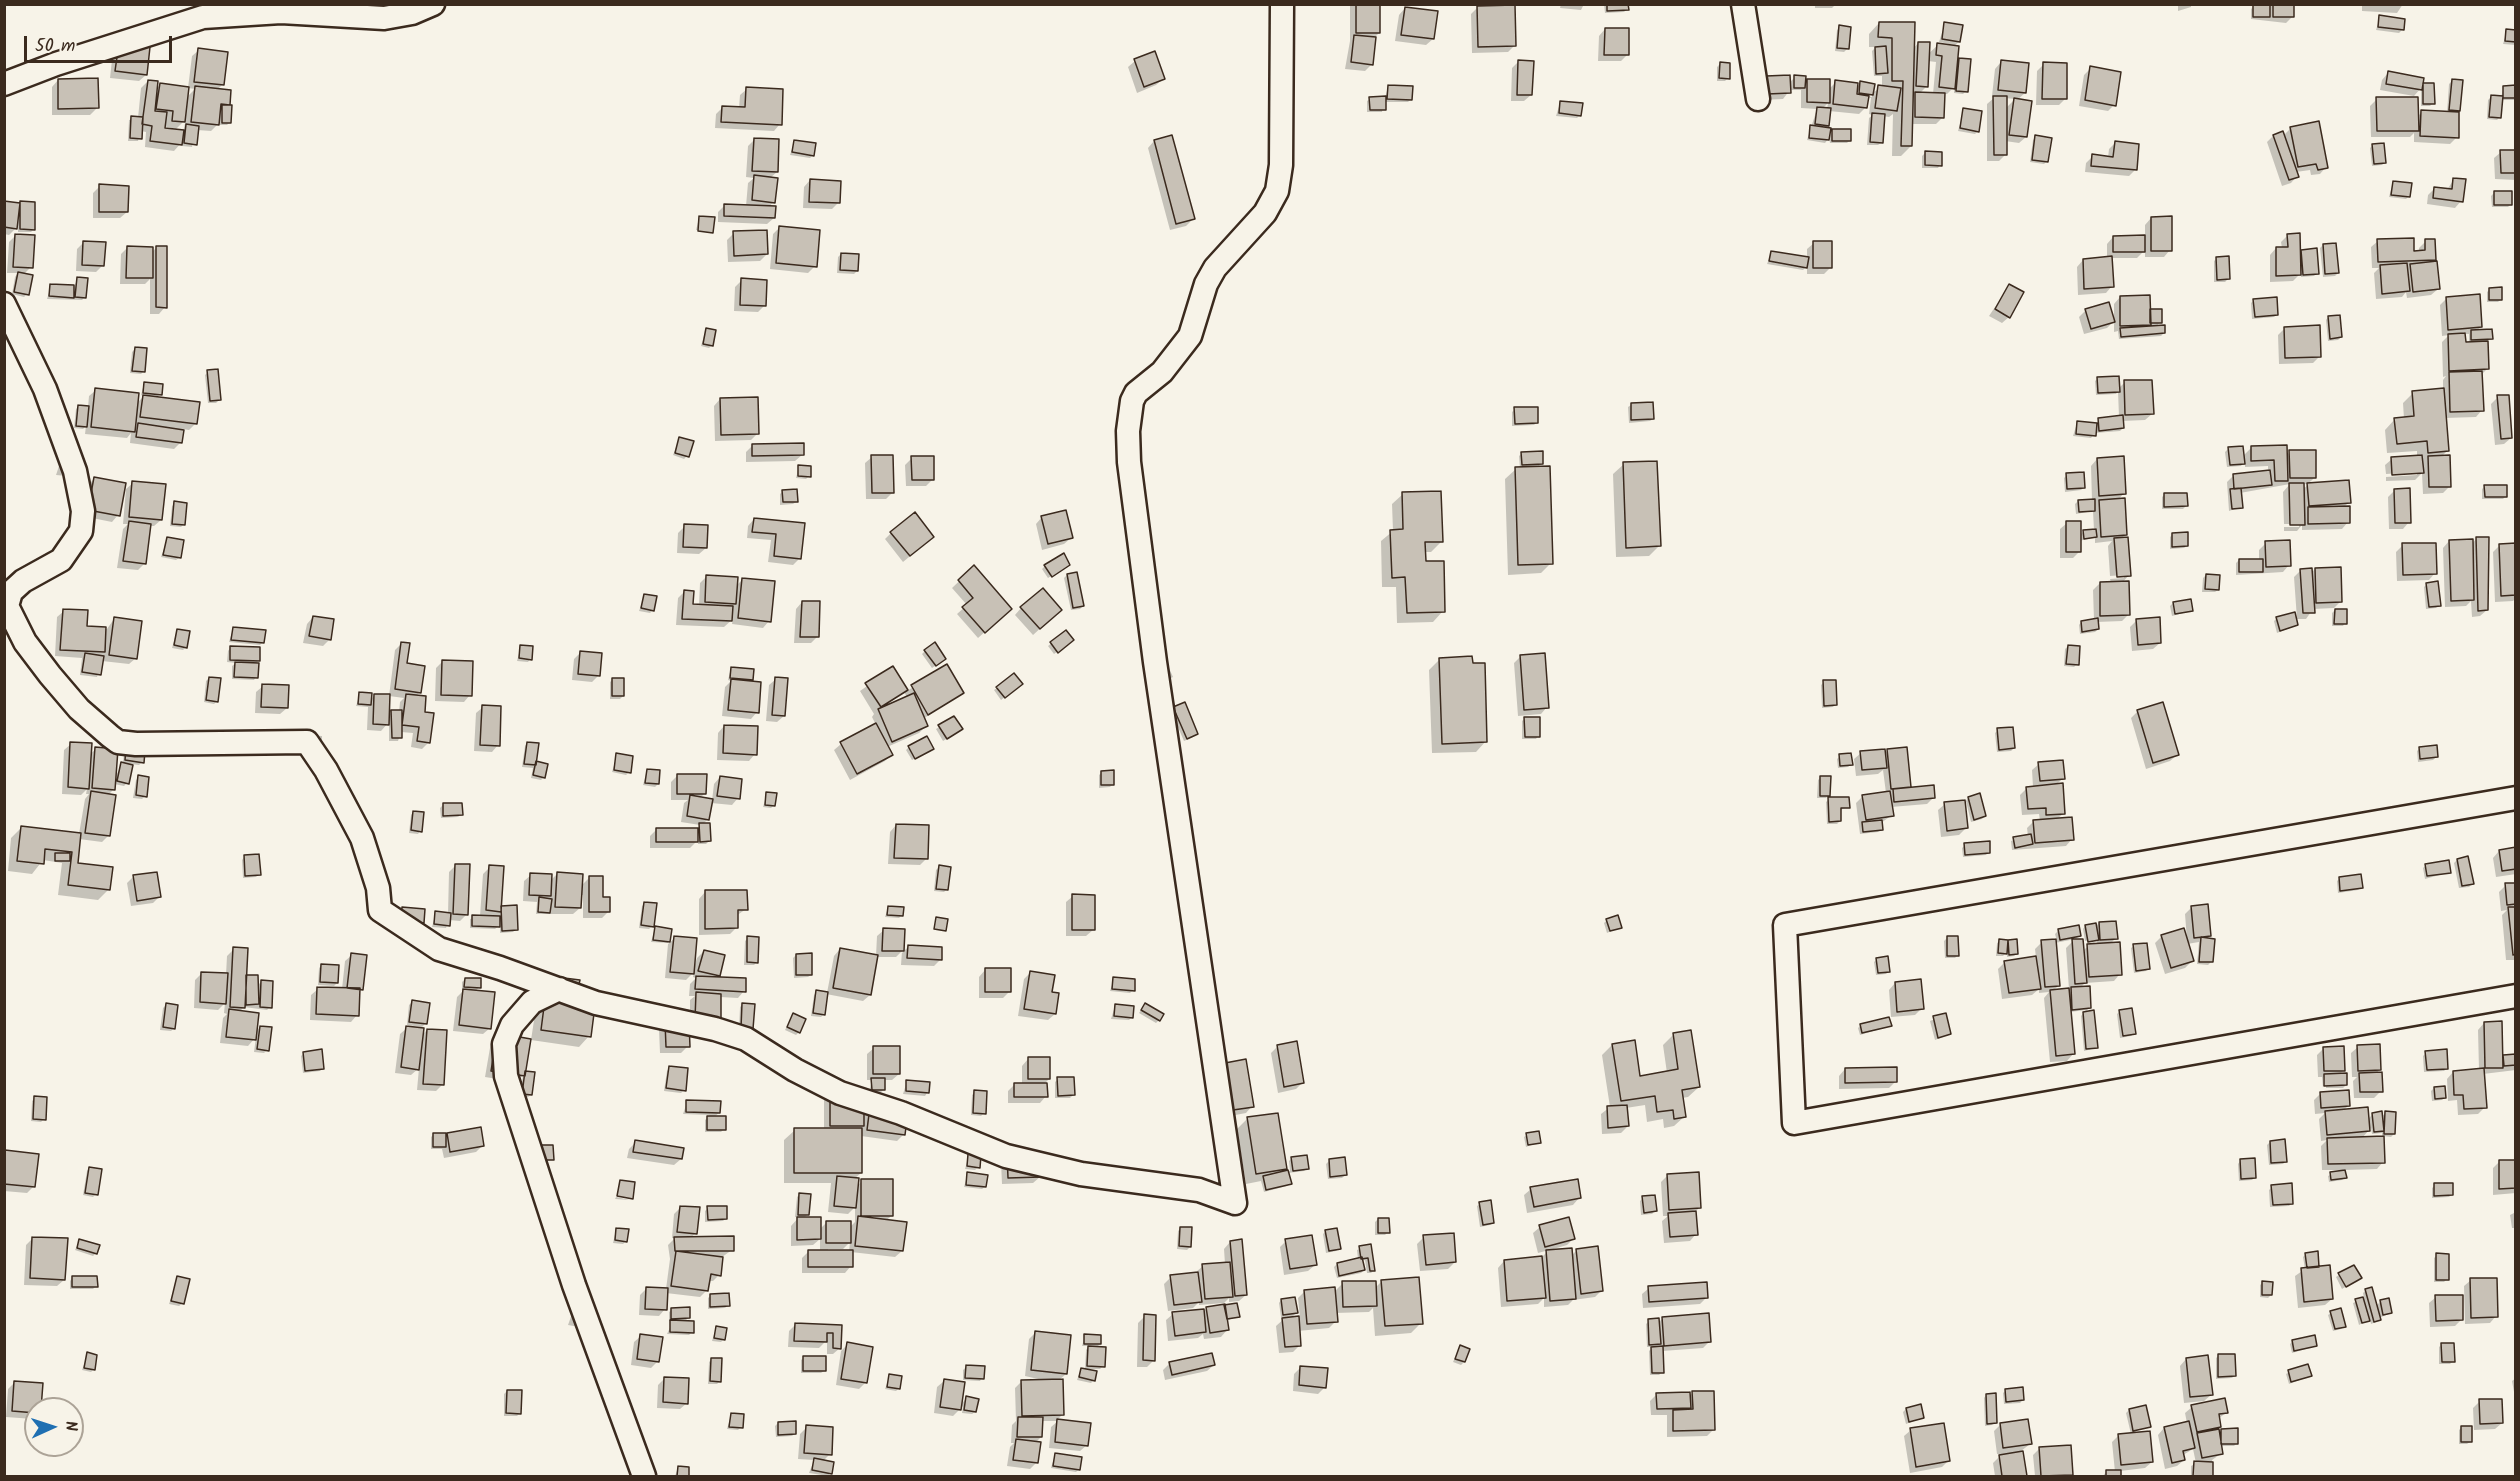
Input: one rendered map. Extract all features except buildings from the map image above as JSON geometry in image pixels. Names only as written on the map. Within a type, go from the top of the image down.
[{"type":"street","points":[[4,84],[66,60],[203,17],[282,12],[384,18],[412,14],[433,4]]},
{"type":"street","points":[[4,304],[49,399],[75,471],[83,511],[81,531],[61,560],[8,592],[7,606],[25,642],[65,693],[117,742],[136,744],[308,742],[317,754],[362,838],[378,888],[380,910],[439,949],[613,1008],[715,1029],[746,1039],[795,1070],[840,1093],[901,1113],[1006,1156],[1081,1174],[1199,1190],[1235,1203],[1155,662],[1129,462],[1128,431],[1132,401],[1136,393],[1171,364],[1190,336],[1206,284],[1215,268],[1265,213],[1277,191],[1281,165],[1282,4]]},
{"type":"street","points":[[1743,4],[1758,99]]},
{"type":"street","points":[[2516,798],[1785,924],[1794,1123],[2516,996]]},
{"type":"street","points":[[559,989],[532,1002],[512,1025],[504,1044],[506,1076],[574,1285],[644,1476]]}]
